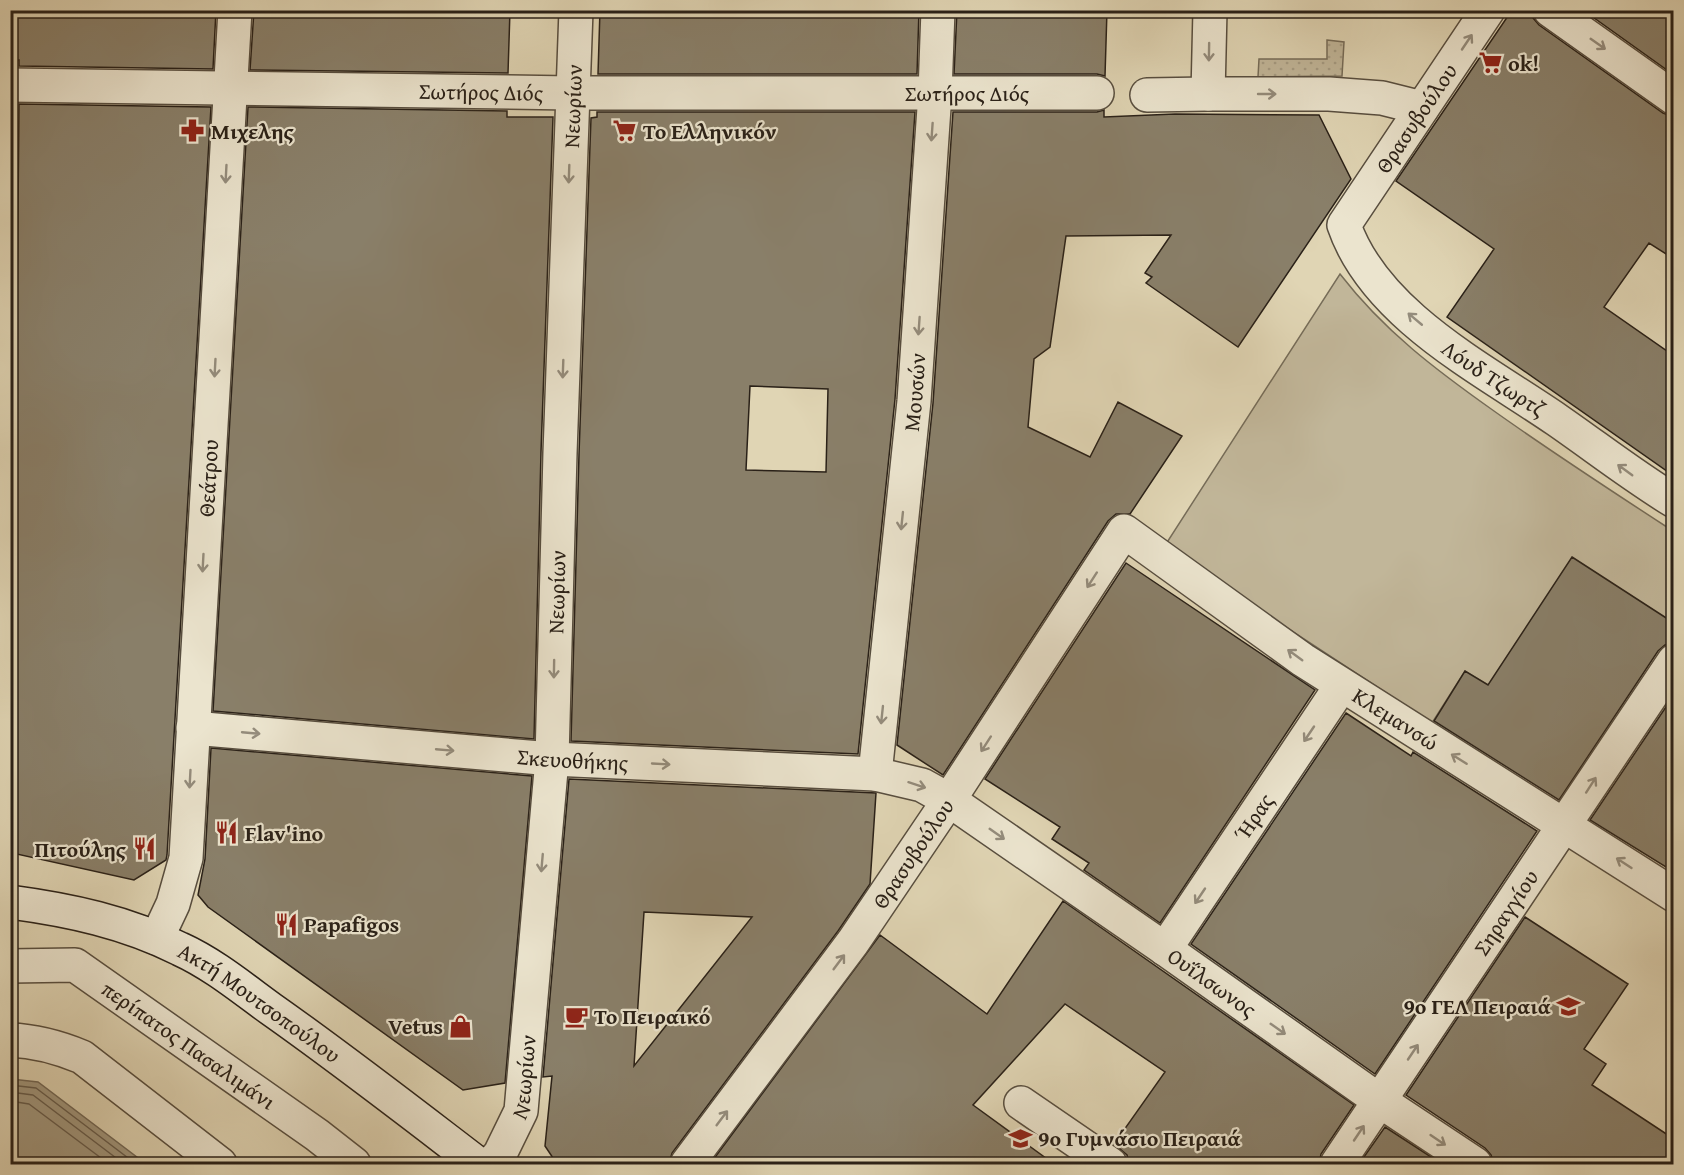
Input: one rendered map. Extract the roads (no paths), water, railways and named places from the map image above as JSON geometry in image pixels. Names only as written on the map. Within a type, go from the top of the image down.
[{"type":"street","name":"Θεάτρου","points":[[157,938],[173,904],[186,858],[235,10]]},
{"type":"street","name":"Νεωρίων","points":[[491,1164],[500,1154],[521,1111],[552,759],[576,10]]},
{"type":"street","name":"Μουσών","points":[[875,774],[914,401],[935,93],[938,10]]},
{"type":"street","points":[[1208,94],[1210,10]]},
{"type":"street","name":"Θρασυβούλου","points":[[1344,225],[1488,10]]},
{"type":"street","points":[[1550,10],[1674,98]]},
{"type":"street","name":"Σωτήρος Διός","points":[[10,85],[572,93],[1097,93]]},
{"type":"street","points":[[1147,95],[1329,94],[1382,98],[1422,108]]},
{"type":"street","name":"Λόυδ Τζωρτζ","points":[[1344,225],[1351,245],[1362,265],[1392,300],[1415,320],[1474,367],[1557,420],[1632,475],[1674,501]]},
{"type":"street","name":"Θρασυβούλου","points":[[687,1164],[854,942],[1124,531]]},
{"type":"street","name":"Κλεμανσώ","points":[[1124,531],[1341,686],[1674,894]]},
{"type":"street","name":"Σηραγγίου","points":[[1337,1164],[1674,661]]},
{"type":"street","name":"Ήρας","points":[[1165,949],[1341,686]]},
{"type":"street","name":"Σκευοθήκης","points":[[193,728],[552,759],[875,774],[922,786],[949,800]]},
{"type":"street","name":"Ουΐλσωνος","points":[[949,800],[1380,1101],[1475,1164]]},
{"type":"street","name":"Ακτή Μουτσοπούλου","points":[[10,902],[70,910],[110,920],[182,949],[218,971],[315,1040],[478,1164]]},
{"type":"street","name":"περίπατος Πασαλιμάνι","points":[[10,966],[75,965],[354,1164]]},
{"type":"street","points":[[10,1040],[59,1047],[82,1057],[220,1164]]},
{"type":"street","points":[[1021,1103],[1110,1164]]},
{"type":"water","points":[[11,1079],[38,1082],[146,1164],[11,1164]]},
{"type":"place","name":"ok!","points":[[1490,63]]},
{"type":"place","name":"Μιχελης","points":[[193,131]]},
{"type":"place","name":"Το Ελληνικόν","points":[[625,131]]},
{"type":"place","name":"Flav'ino","points":[[227,833]]},
{"type":"place","name":"Πιτούλης","points":[[144,849]]},
{"type":"place","name":"Papafigos","points":[[286,924]]},
{"type":"place","name":"9ο ΓΕΛ Πειραιά","points":[[1569,1006]]},
{"type":"place","name":"Το Πειραικό","points":[[576,1016]]},
{"type":"place","name":"Vetus","points":[[461,1026]]},
{"type":"place","name":"9ο Γυμνάσιο Πειραιά","points":[[1020,1138]]}]
